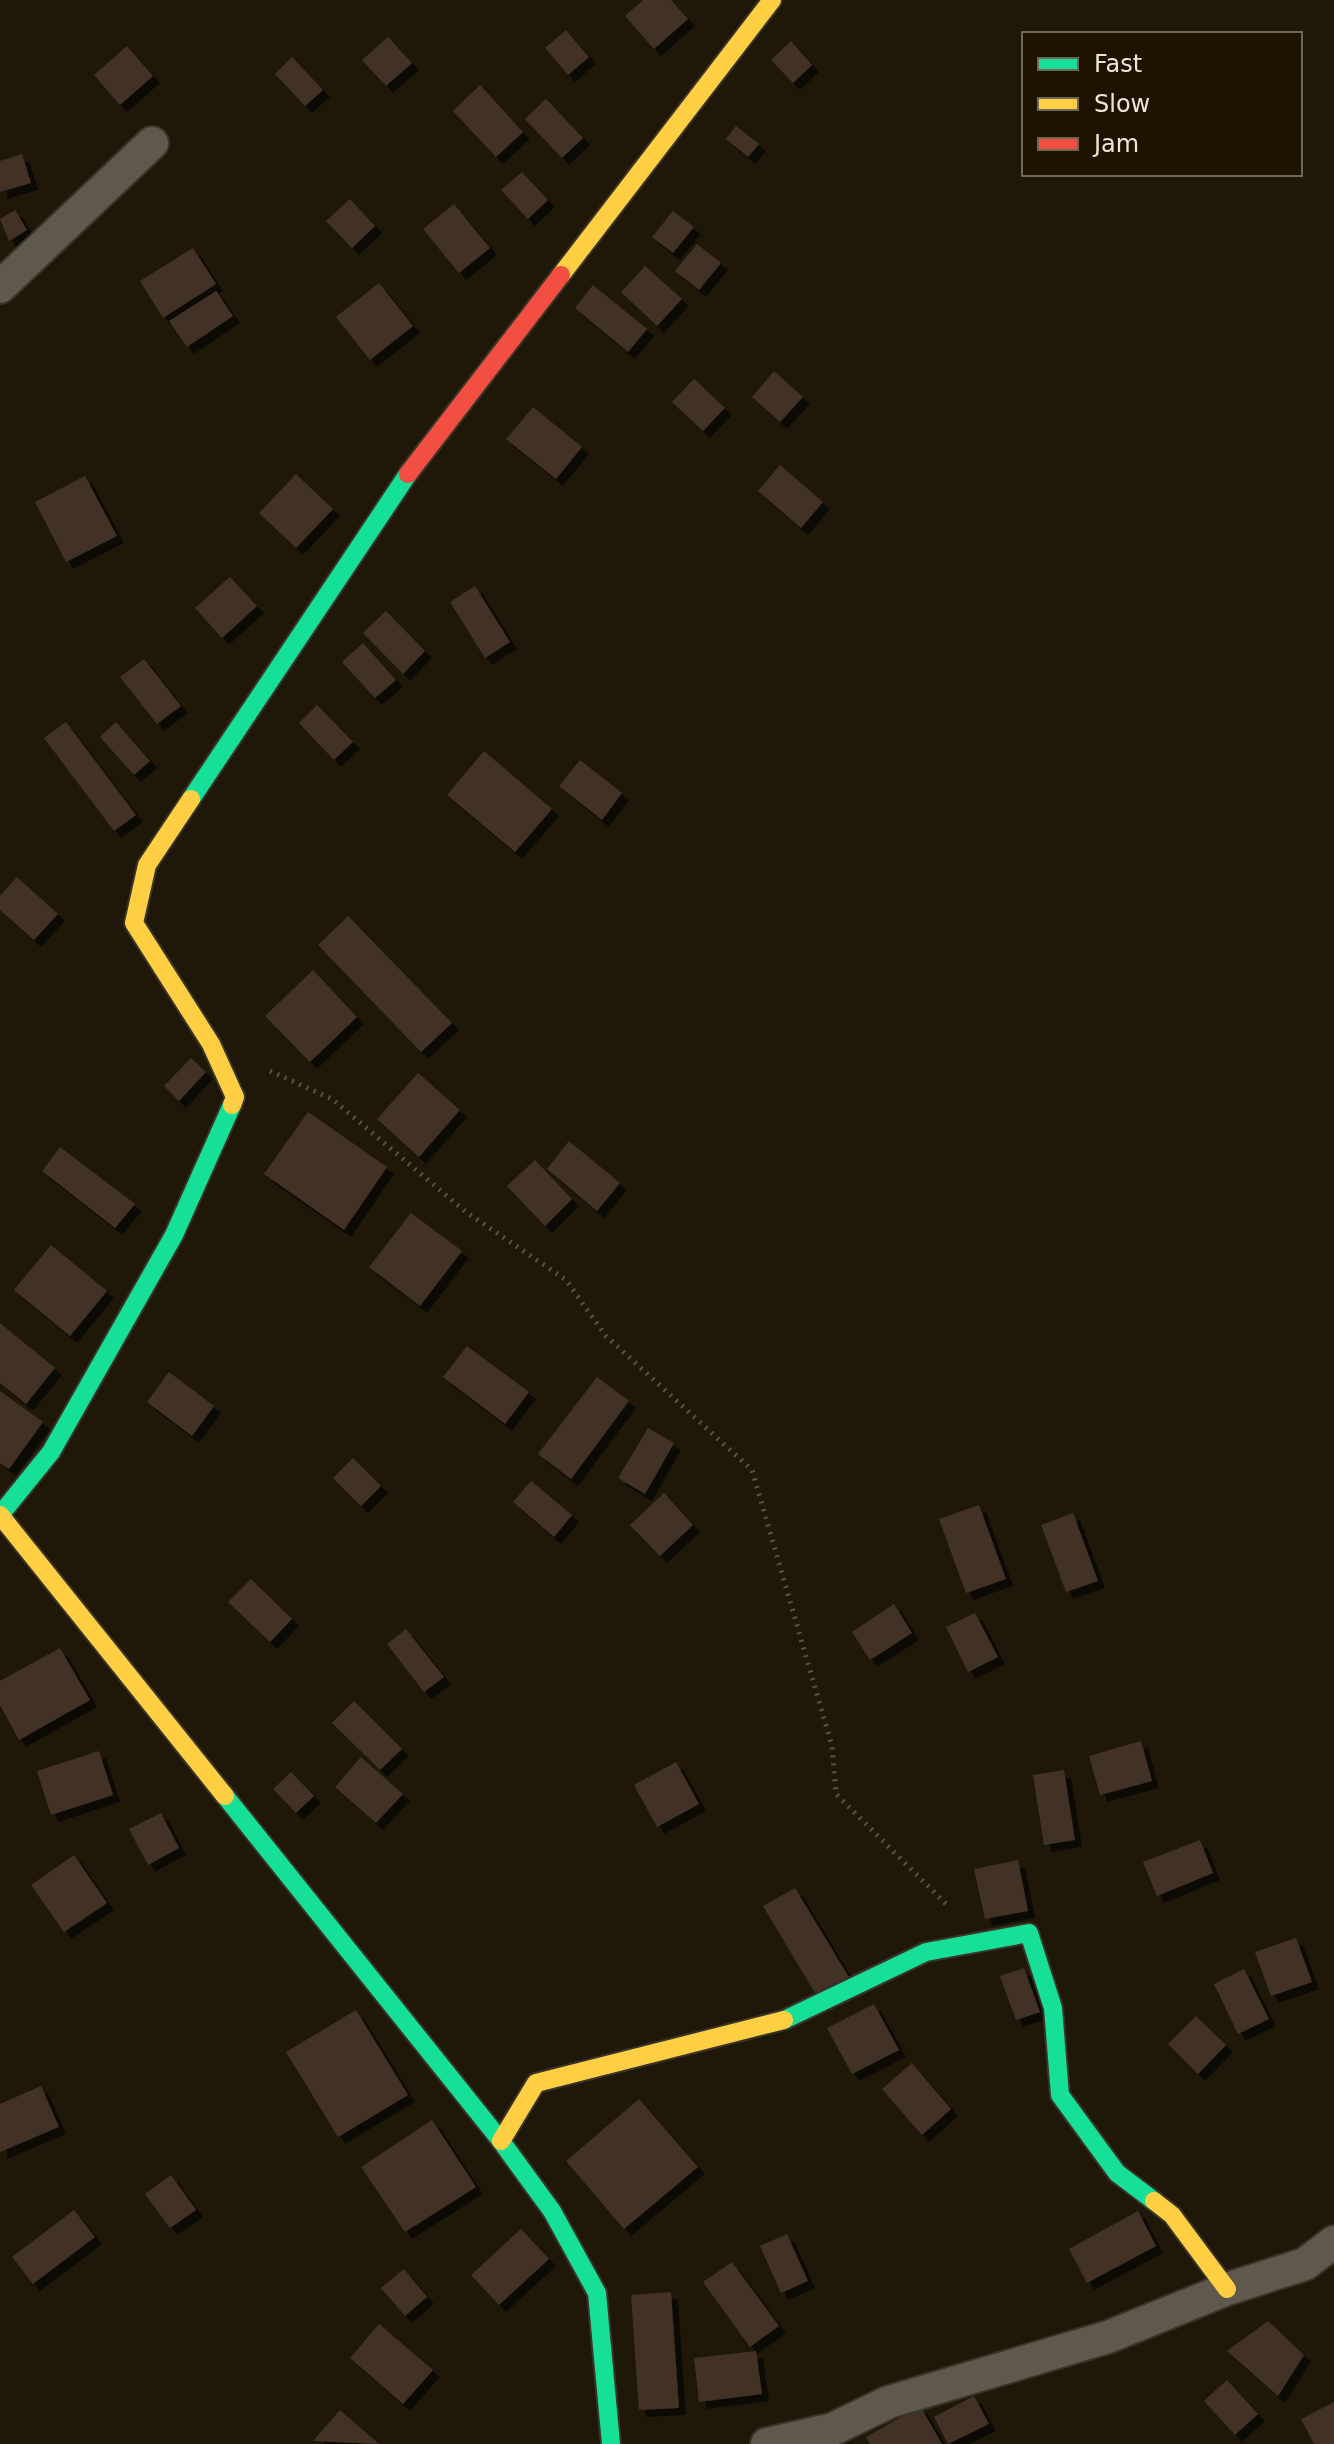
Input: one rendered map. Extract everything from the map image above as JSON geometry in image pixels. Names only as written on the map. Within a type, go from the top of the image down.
[{"type":"street","points":[[611,2444],[597,2293],[552,2211],[501,2141],[0,1515],[51,1452],[167,1248],[235,1097],[211,1044],[134,923],[147,865],[384,506],[772,0]]},
{"type":"street","points":[[0,287],[152,143]]},
{"type":"street","points":[[501,2141],[536,2083],[786,2019],[926,1952],[1029,1933],[1053,2008],[1060,2095],[1117,2173],[1172,2215],[1227,2289]]},
{"type":"street","points":[[767,2444],[833,2429],[889,2402],[1108,2337],[1227,2289],[1305,2264],[1334,2242]]},
{"type":"path","points":[[265,1068],[332,1099],[466,1212],[566,1280],[606,1336],[752,1470],[832,1746],[836,1794],[982,1941]]},
{"type":"building","points":[[643,0],[671,0],[688,19],[654,49],[625,16]]},
{"type":"building","points":[[566,30],[589,57],[568,75],[545,48]]},
{"type":"building","points":[[388,37],[412,63],[386,86],[362,60]]},
{"type":"building","points":[[791,41],[812,65],[793,83],[771,60]]},
{"type":"building","points":[[127,46],[153,76],[120,105],[94,75]]},
{"type":"building","points":[[292,57],[323,90],[305,106],[275,74]]},
{"type":"building","points":[[480,85],[523,132],[496,157],[453,111]]},
{"type":"building","points":[[546,99],[583,138],[562,158],[525,119]]},
{"type":"building","points":[[736,126],[759,144],[748,157],[726,139]]},
{"type":"building","points":[[22,154],[31,183],[0,192],[0,161]]},
{"type":"building","points":[[522,172],[548,200],[528,219],[501,190]]},
{"type":"building","points":[[350,199],[375,226],[352,248],[326,221]]},
{"type":"building","points":[[454,204],[490,248],[459,273],[423,229]]},
{"type":"building","points":[[15,210],[27,230],[9,241],[0,219]]},
{"type":"building","points":[[673,211],[694,227],[673,253],[652,237]]},
{"type":"building","points":[[697,244],[721,263],[699,290],[675,271]]},
{"type":"building","points":[[193,248],[216,284],[163,318],[140,281]]},
{"type":"building","points":[[645,266],[682,299],[657,326],[621,292]]},
{"type":"building","points":[[379,283],[413,326],[370,360],[336,317]]},
{"type":"building","points":[[593,285],[647,329],[628,352],[575,308]]},
{"type":"building","points":[[216,291],[233,316],[187,347],[169,321]]},
{"type":"building","points":[[774,371],[803,397],[780,422],[752,397]]},
{"type":"building","points":[[694,379],[725,408],[703,431],[672,402]]},
{"type":"building","points":[[533,407],[582,447],[556,479],[506,439]]},
{"type":"building","points":[[780,465],[823,502],[801,528],[758,491]]},
{"type":"building","points":[[296,474],[333,509],[296,548],[259,513]]},
{"type":"building","points":[[85,476],[117,536],[66,562],[35,502]]},
{"type":"building","points":[[230,577],[257,606],[222,638],[195,608]]},
{"type":"building","points":[[475,586],[510,642],[485,658],[450,602]]},
{"type":"building","points":[[386,611],[425,651],[403,674],[363,633]]},
{"type":"building","points":[[363,643],[396,680],[375,698],[342,662]]},
{"type":"building","points":[[144,659],[181,706],[157,724],[120,677]]},
{"type":"building","points":[[317,705],[353,742],[334,760],[299,723]]},
{"type":"building","points":[[66,722],[136,815],[114,831],[44,738]]},
{"type":"building","points":[[116,722],[150,761],[134,775],[100,737]]},
{"type":"building","points":[[484,751],[552,809],[515,852],[447,795]]},
{"type":"building","points":[[580,760],[622,793],[602,820],[559,786]]},
{"type":"building","points":[[17,877],[58,914],[34,940],[0,910],[0,896]]},
{"type":"building","points":[[348,916],[452,1023],[421,1052],[318,945]]},
{"type":"building","points":[[313,970],[357,1017],[310,1062],[265,1016]]},
{"type":"building","points":[[191,1058],[206,1072],[179,1101],[164,1086]]},
{"type":"building","points":[[418,1073],[460,1110],[419,1157],[377,1119]]},
{"type":"building","points":[[308,1112],[387,1167],[344,1230],[264,1174]]},
{"type":"building","points":[[569,1141],[620,1183],[597,1211],[547,1169]]},
{"type":"building","points":[[60,1147],[135,1204],[115,1228],[42,1171]]},
{"type":"building","points":[[535,1160],[572,1199],[545,1226],[507,1186]]},
{"type":"building","points":[[411,1213],[462,1251],[420,1306],[369,1267]]},
{"type":"building","points":[[51,1245],[107,1291],[70,1336],[14,1290]]},
{"type":"building","points":[[0,1323],[55,1368],[26,1404],[0,1383]]},
{"type":"building","points":[[467,1346],[529,1392],[505,1424],[443,1377]]},
{"type":"building","points":[[169,1372],[214,1406],[192,1436],[147,1402]]},
{"type":"building","points":[[597,1377],[629,1401],[571,1479],[538,1454]]},
{"type":"building","points":[[0,1391],[43,1422],[9,1469],[0,1463]]},
{"type":"building","points":[[648,1428],[674,1443],[645,1494],[618,1478]]},
{"type":"building","points":[[353,1458],[381,1486],[361,1506],[333,1478]]},
{"type":"building","points":[[531,1481],[572,1515],[554,1537],[513,1502]]},
{"type":"building","points":[[664,1493],[693,1525],[660,1556],[630,1525]]},
{"type":"building","points":[[979,1505],[1006,1579],[966,1593],[939,1519]]},
{"type":"building","points":[[1073,1513],[1098,1581],[1066,1592],[1041,1525]]},
{"type":"building","points":[[251,1579],[292,1619],[270,1642],[228,1602]]},
{"type":"building","points":[[894,1604],[912,1633],[870,1660],[852,1632]]},
{"type":"building","points":[[975,1613],[998,1657],[968,1672],[946,1627]]},
{"type":"building","points":[[406,1629],[444,1677],[424,1692],[387,1644]]},
{"type":"building","points":[[60,1648],[90,1700],[19,1740],[0,1705],[0,1681]]},
{"type":"building","points":[[354,1701],[402,1749],[380,1770],[332,1723]]},
{"type":"building","points":[[1141,1741],[1152,1781],[1100,1795],[1089,1756]]},
{"type":"building","points":[[99,1751],[113,1795],[51,1815],[37,1771]]},
{"type":"building","points":[[361,1757],[403,1794],[376,1823],[335,1787]]},
{"type":"building","points":[[676,1762],[699,1804],[657,1827],[634,1785]]},
{"type":"building","points":[[1064,1770],[1075,1840],[1044,1845],[1033,1775]]},
{"type":"building","points":[[291,1772],[314,1796],[296,1813],[273,1789]]},
{"type":"building","points":[[161,1813],[179,1848],[148,1865],[129,1829]]},
{"type":"building","points":[[1200,1840],[1213,1873],[1157,1896],[1143,1862]]},
{"type":"building","points":[[74,1855],[107,1903],[64,1932],[31,1885]]},
{"type":"building","points":[[1018,1860],[1028,1911],[985,1919],[974,1869]]},
{"type":"building","points":[[795,1888],[850,1979],[818,1998],[763,1906]]},
{"type":"building","points":[[1296,1938],[1312,1982],[1271,1996],[1255,1952]]},
{"type":"building","points":[[1024,1968],[1040,2012],[1016,2020],[1000,1976]]},
{"type":"building","points":[[1244,1969],[1269,2019],[1238,2034],[1214,1984]]},
{"type":"building","points":[[874,2004],[899,2050],[852,2074],[827,2028]]},
{"type":"building","points":[[356,2010],[408,2095],[338,2137],[286,2052]]},
{"type":"building","points":[[1196,2016],[1226,2045],[1198,2074],[1168,2044]]},
{"type":"building","points":[[912,2063],[951,2109],[922,2135],[882,2089]]},
{"type":"building","points":[[41,2086],[59,2127],[0,2152],[0,2104]]},
{"type":"building","points":[[639,2099],[698,2167],[624,2229],[566,2161]]},
{"type":"building","points":[[432,2120],[476,2187],[405,2232],[361,2167]]},
{"type":"building","points":[[171,2175],[196,2210],[170,2228],[145,2194]]},
{"type":"building","points":[[74,2210],[95,2237],[33,2284],[12,2257]]},
{"type":"building","points":[[1138,2211],[1156,2246],[1087,2283],[1069,2249]]},
{"type":"building","points":[[521,2229],[549,2259],[499,2305],[471,2275]]},
{"type":"building","points":[[787,2234],[808,2281],[781,2293],[760,2246]]},
{"type":"building","points":[[732,2262],[779,2326],[750,2347],[703,2282]]},
{"type":"building","points":[[404,2269],[427,2297],[405,2316],[381,2288]]},
{"type":"building","points":[[671,2292],[679,2408],[639,2410],[631,2295]]},
{"type":"building","points":[[1268,2321],[1304,2355],[1278,2396],[1227,2351]]},
{"type":"building","points":[[379,2324],[433,2370],[403,2404],[350,2358]]},
{"type":"building","points":[[756,2351],[762,2394],[699,2402],[694,2358]]},
{"type":"building","points":[[1227,2380],[1258,2414],[1235,2435],[1204,2401]]},
{"type":"building","points":[[974,2396],[989,2424],[948,2444],[934,2417]]},
{"type":"building","points":[[1334,2402],[1334,2444],[1314,2444],[1301,2419]]},
{"type":"building","points":[[920,2406],[942,2444],[870,2444],[866,2437]]},
{"type":"building","points":[[340,2410],[379,2444],[313,2441]]},
{"type":"traffic: fast","points":[[191,799],[408,474]]},
{"type":"traffic: fast","points":[[0,1515],[51,1452],[174,1235],[232,1105]]},
{"type":"traffic: fast","points":[[225,1796],[501,2141],[552,2211],[597,2293],[611,2444]]},
{"type":"traffic: fast","points":[[784,2020],[926,1952],[1029,1933],[1053,2008],[1060,2095],[1117,2173],[1154,2201]]},
{"type":"traffic: slow","points":[[561,275],[772,0]]},
{"type":"traffic: slow","points":[[191,799],[147,865],[134,923],[211,1044],[235,1097],[232,1105]]},
{"type":"traffic: slow","points":[[0,1515],[225,1796]]},
{"type":"traffic: slow","points":[[501,2141],[536,2083],[784,2020]]},
{"type":"traffic: slow","points":[[1154,2201],[1172,2215],[1227,2289]]},
{"type":"traffic: jam","points":[[408,474],[561,275]]}]
